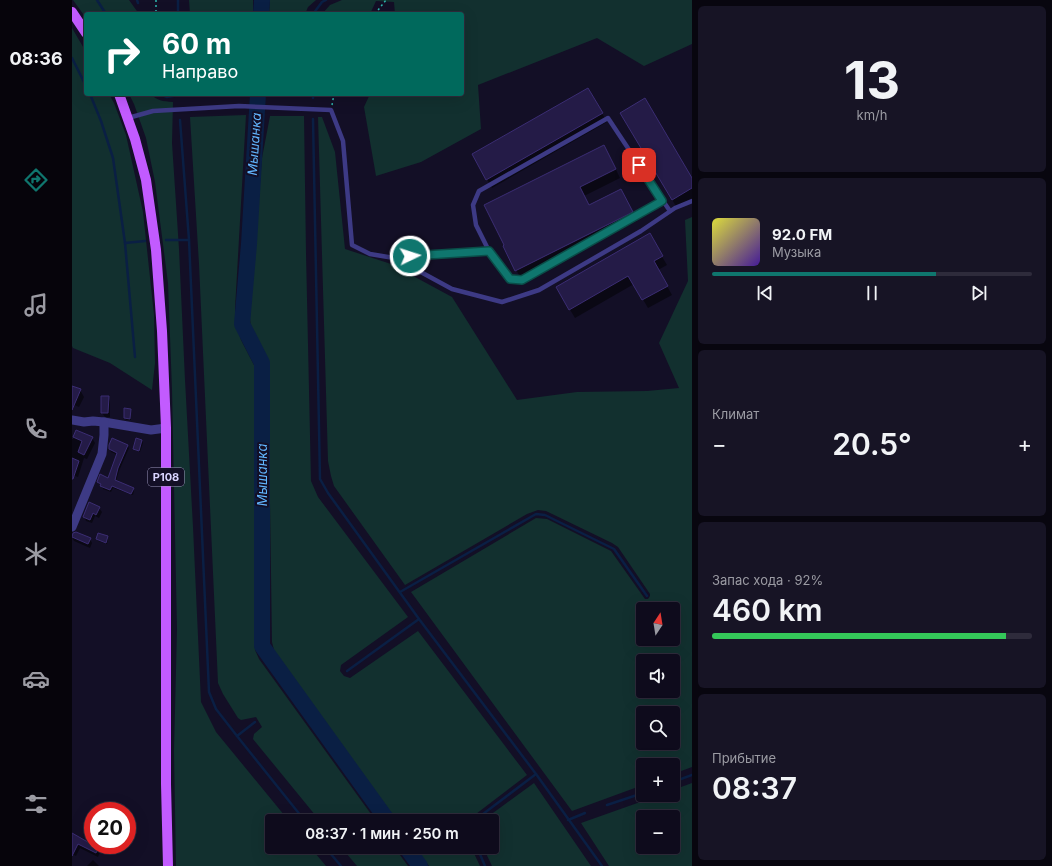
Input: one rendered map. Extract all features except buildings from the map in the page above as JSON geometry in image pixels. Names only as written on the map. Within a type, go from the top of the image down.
[{"type":"main road","points":[[72,12],[84,30]]},
{"type":"main road","name":"Р108","points":[[120,96],[135,139],[146,180],[156,250],[162,331],[166,428],[166,768],[168,866]]},
{"type":"street","points":[[72,420],[84,422],[104,422],[151,430],[166,428]]},
{"type":"street","points":[[72,527],[102,454],[104,422]]},
{"type":"lane","points":[[127,118],[153,111],[239,106],[331,110],[343,140],[352,245],[370,254],[394,258],[489,251]]},
{"type":"lane","points":[[662,201],[522,280],[510,279],[489,251],[476,225],[473,205],[479,191],[608,118],[670,211]]},
{"type":"lane","points":[[394,258],[452,289],[502,302],[539,290],[641,231],[675,208],[692,201]]},
{"type":"path","points":[[156,0],[156,12]]},
{"type":"path","points":[[377,12],[386,0]]},
{"type":"path","points":[[331,110],[334,96]]},
{"type":"green space","points":[[73,0],[129,0],[138,12],[84,12],[84,15]]},
{"type":"green space","points":[[189,0],[253,0],[253,12],[190,12]]},
{"type":"green space","points":[[270,0],[316,0],[308,7],[306,12],[269,12]]},
{"type":"green space","points":[[342,0],[692,0],[692,44],[644,66],[597,38],[478,85],[481,129],[421,162],[376,176],[364,107],[369,96],[464,96],[464,12],[395,12],[394,2],[376,1],[371,12],[324,12],[330,5]]},
{"type":"green space","points":[[72,28],[84,49],[84,96],[110,96],[126,135],[143,212],[154,315],[155,363],[152,390],[110,363],[73,348]]},
{"type":"green space","points":[[130,96],[152,96],[160,100],[173,102],[172,143],[179,249],[201,702],[216,732],[283,814],[265,814],[265,854],[316,854],[326,866],[176,866],[174,751],[177,629],[172,390],[168,283],[155,182],[146,138]]},
{"type":"green space","points":[[266,96],[303,96],[303,97]]},
{"type":"green space","points":[[246,115],[235,309],[237,328],[241,340],[256,369],[254,543],[255,650],[259,659],[371,814],[314,814],[253,739],[254,734],[262,727],[256,717],[241,720],[238,718],[218,683],[199,264],[190,117]]},
{"type":"green space","points":[[270,116],[304,116],[311,481],[318,497],[408,617],[341,665],[340,671],[344,676],[350,678],[418,631],[527,775],[476,814],[391,814],[275,654],[272,642],[268,364],[263,351],[251,330],[250,318],[262,158]]},
{"type":"green space","points":[[318,117],[322,117],[335,152],[345,249],[391,264],[452,297],[517,400],[577,392],[647,391],[679,388],[659,343],[688,281],[685,220],[692,217],[692,767],[680,771],[680,758],[636,758],[636,788],[572,811],[411,592],[536,518],[547,519],[611,551],[645,599],[648,599],[650,594],[618,547],[546,511],[538,510],[527,514],[405,585],[334,486],[328,461]]},
{"type":"green space","points":[[534,783],[591,866],[492,866],[486,854],[499,854],[499,814],[492,814]]},
{"type":"green space","points":[[692,783],[692,866],[609,866],[581,823],[640,802],[680,802],[680,787]]},
{"type":"green space","points":[[347,854],[399,854],[408,866],[357,866]]},
{"type":"green space","points":[[420,854],[474,854],[480,866],[429,866]]},
{"type":"waterway","points":[[97,0],[105,12]]},
{"type":"waterway","points":[[178,0],[178,12]]},
{"type":"waterway","name":"Мышанка","points":[[261,12],[262,0]]},
{"type":"waterway","points":[[314,12],[322,2],[326,0]]},
{"type":"waterway","points":[[72,58],[84,82]]},
{"type":"waterway","points":[[91,96],[113,158],[125,243],[135,357]]},
{"type":"waterway","points":[[165,96],[173,96]]},
{"type":"waterway","name":"Мышанка","points":[[258,96],[249,244],[242,324],[262,363],[262,646],[383,814]]},
{"type":"waterway","points":[[313,119],[320,479],[328,493],[419,619],[536,774],[602,866]]},
{"type":"waterway","points":[[180,120],[189,240],[209,692],[216,709],[299,814]]},
{"type":"waterway","points":[[166,240],[189,240]]},
{"type":"waterway","points":[[125,243],[145,241]]},
{"type":"waterway","points":[[400,592],[536,514],[545,515],[614,549],[647,596]]},
{"type":"waterway","points":[[347,671],[419,619]]},
{"type":"waterway","points":[[237,736],[255,722]]},
{"type":"waterway","points":[[483,814],[536,774]]},
{"type":"waterway","points":[[680,779],[692,775]]},
{"type":"waterway","points":[[607,805],[636,795]]},
{"type":"waterway","points":[[568,820],[585,813]]},
{"type":"waterway","points":[[331,854],[341,866]]},
{"type":"waterway","name":"Мышанка","points":[[411,854],[420,866]]},
{"type":"waterway","points":[[480,854],[485,866]]},
{"type":"route","points":[[410,256],[489,251],[510,279],[522,280],[662,201],[639,165]]}]
